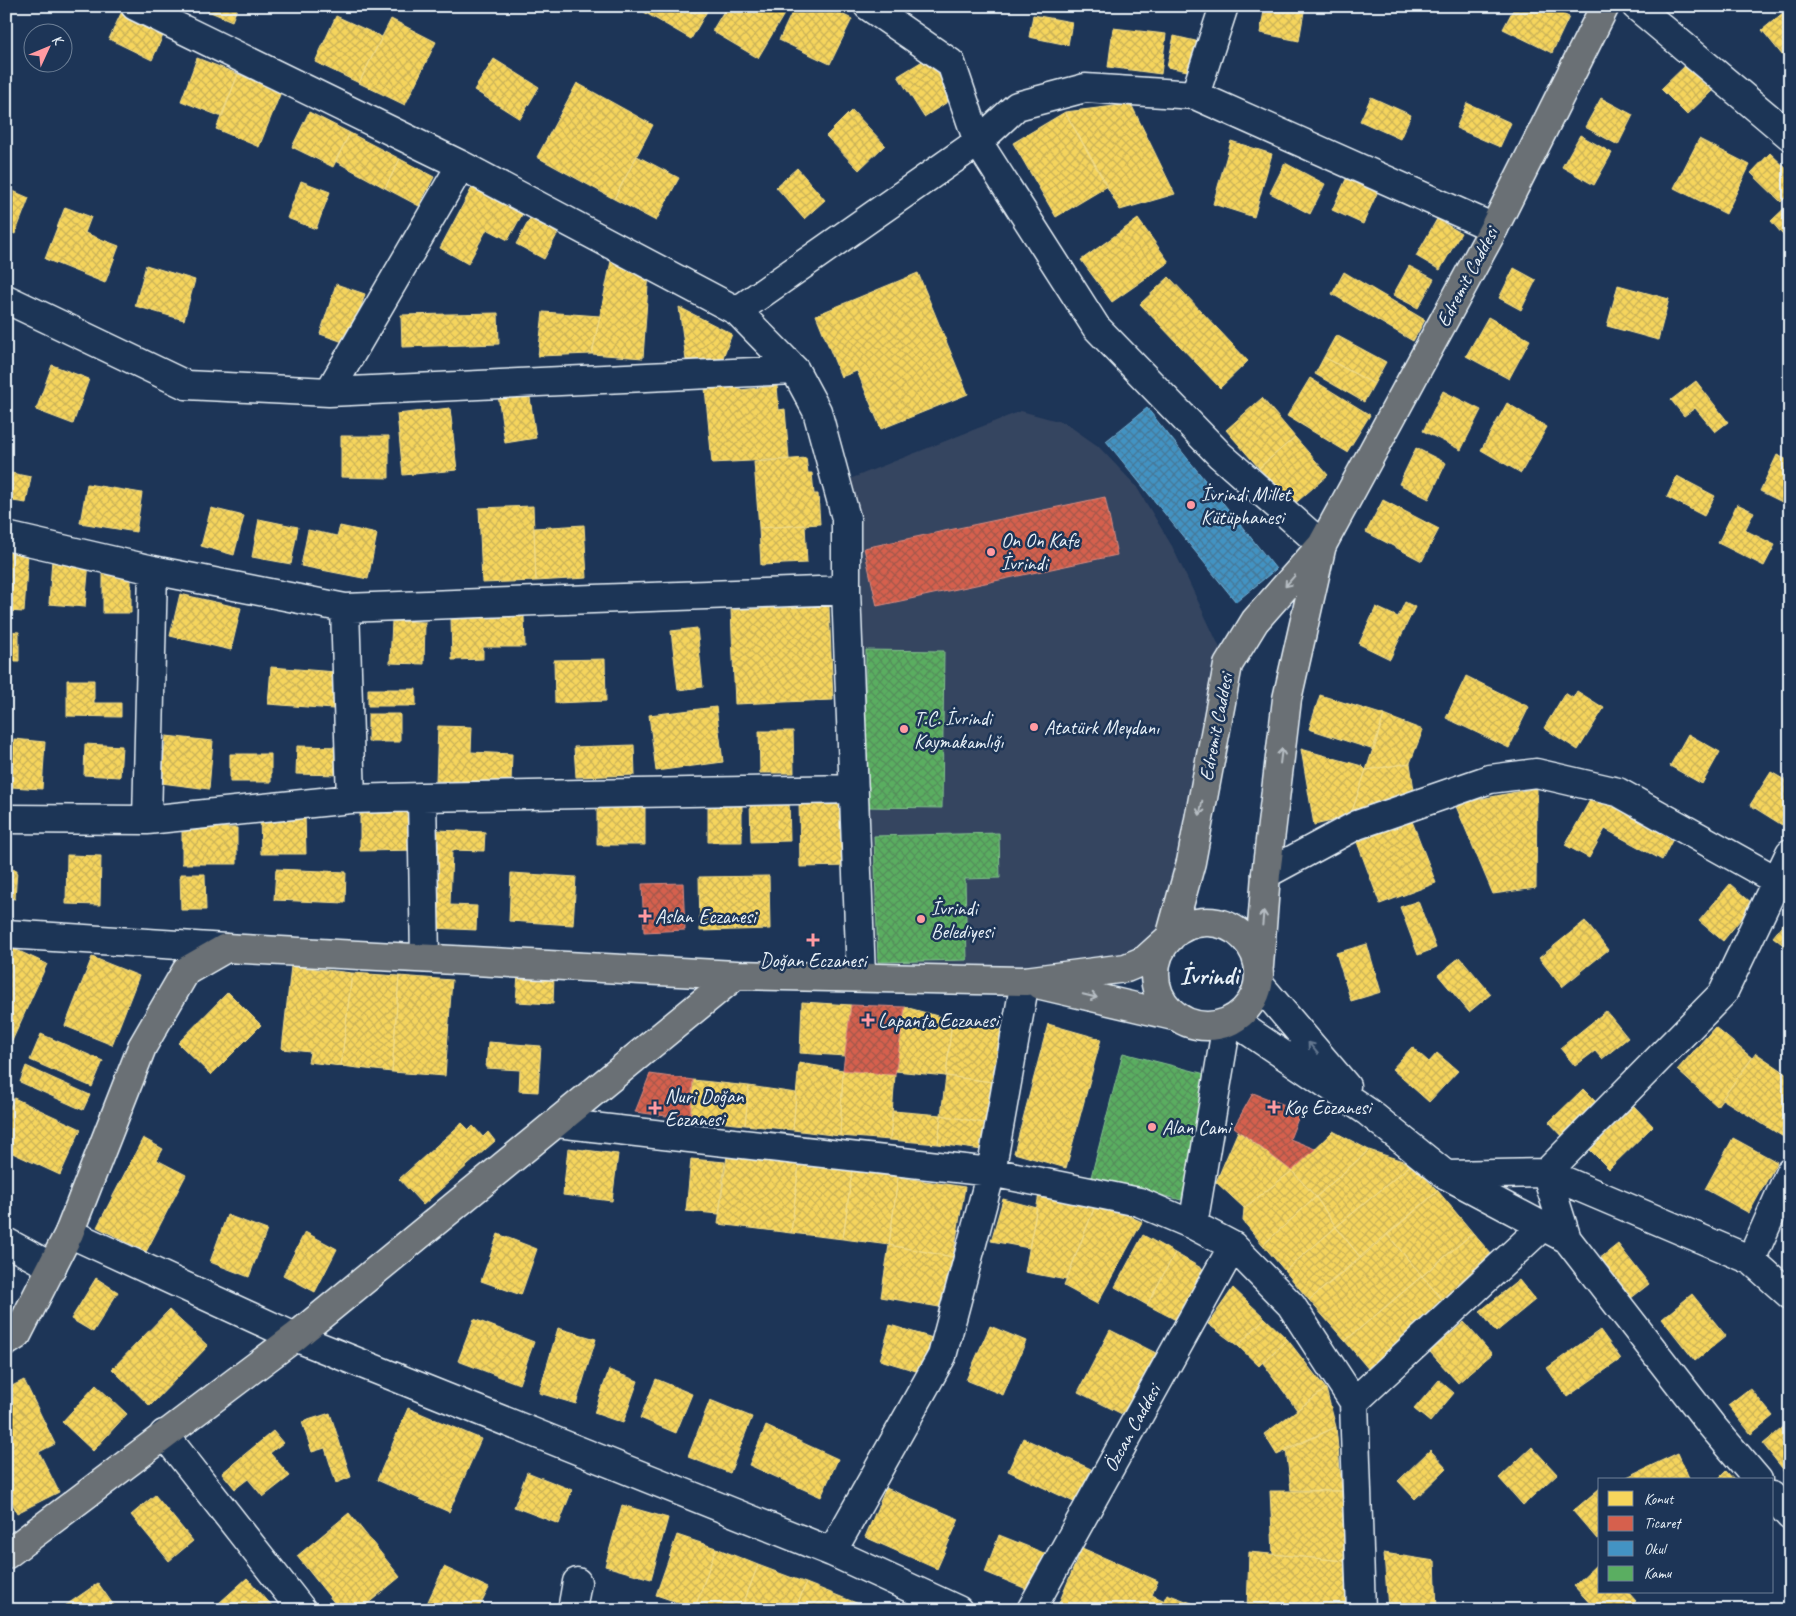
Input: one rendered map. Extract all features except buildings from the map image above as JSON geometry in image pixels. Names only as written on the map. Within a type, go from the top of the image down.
[{"type":"main road","name":"Edremit Caddesi","points":[[1178,1017],[1165,1006],[1157,990],[1154,973],[1158,956],[1168,940],[1191,862],[1228,665],[1254,621],[1322,545],[1494,228],[1605,6]]},
{"type":"main road","name":"Edremit Caddesi","points":[[1025,981],[1178,1017],[1194,1024],[1211,1026],[1230,1022],[1244,1011],[1254,998],[1259,975],[1266,874],[1287,699],[1322,545]]},
{"type":"main road","points":[[6,1342],[17,1335],[69,1233],[142,1047],[186,972],[226,948],[736,975],[861,976],[1025,981],[1126,968],[1145,960],[1179,930],[1195,923],[1212,922],[1229,926],[1243,936],[1254,950],[1259,975]]},
{"type":"main road","points":[[6,1555],[294,1336],[557,1124],[736,975]]},
{"type":"street","points":[[135,6],[461,165],[737,312],[795,370],[817,411],[846,518],[846,590],[861,976]]},
{"type":"street","points":[[868,6],[950,64],[978,142],[1096,327],[1220,455],[1322,545]]},
{"type":"street","points":[[1195,95],[1224,6]]},
{"type":"street","points":[[1636,6],[1790,136]]},
{"type":"street","points":[[737,312],[978,142],[1017,106],[1086,88],[1195,95],[1494,228]]},
{"type":"street","points":[[329,392],[461,165]]},
{"type":"street","points":[[6,299],[186,385],[329,392],[795,370]]},
{"type":"street","points":[[6,536],[153,570],[345,608],[846,590]]},
{"type":"street","points":[[147,820],[153,570]]},
{"type":"street","points":[[345,608],[351,799]]},
{"type":"street","points":[[1266,874],[1357,826],[1490,779],[1536,773],[1618,792],[1783,884]]},
{"type":"street","points":[[6,819],[147,820],[351,799],[854,789]]},
{"type":"street","points":[[422,797],[425,958]]},
{"type":"street","points":[[1546,1172],[1723,993],[1783,884],[1790,853]]},
{"type":"street","points":[[6,934],[226,948]]},
{"type":"street","points":[[1259,975],[1368,1112]]},
{"type":"street","points":[[832,1552],[942,1356],[991,1172],[1025,981]]},
{"type":"street","points":[[1193,1225],[1230,1022],[1368,1112],[1446,1175],[1567,1239]]},
{"type":"street","points":[[557,1124],[991,1172],[1139,1202],[1193,1225],[1233,1246],[1291,1304],[1354,1402],[1362,1610]]},
{"type":"street","points":[[1546,1172],[1567,1239],[1712,1426],[1756,1478]]},
{"type":"street","points":[[1446,1175],[1546,1172],[1752,1260],[1790,1295]]},
{"type":"street","points":[[1752,1260],[1790,1172]]},
{"type":"street","points":[[1354,1402],[1543,1226]]},
{"type":"street","points":[[69,1233],[294,1336],[832,1552],[958,1610]]},
{"type":"street","points":[[6,1242],[52,1267]]},
{"type":"street","name":"Özcan Caddesi","points":[[1031,1610],[1233,1246]]},
{"type":"street","points":[[164,1434],[302,1610]]},
{"type":"street","points":[[1774,1498],[1790,1516]]},
{"type":"street","points":[[572,1610],[577,1582]]},
{"type":"shaded area","name":"Atatürk Meydanı","points":[[1021,411],[1065,423],[1098,446],[1136,486],[1172,546],[1228,665],[1175,923],[1126,968],[861,976],[837,484]]},
{"type":"place","name":"İvrindi Millet Kütüphanesi","points":[[1191,505]]},
{"type":"place","name":"On On Kafe İvrindi","points":[[991,552]]},
{"type":"place","name":"Atatürk Meydanı","points":[[1034,727]]},
{"type":"place","name":"T.C. İvrindi Kaymakamlığı","points":[[904,729]]},
{"type":"place","name":"Aslan Eczanesi","points":[[645,916]]},
{"type":"place","name":"İvrindi Belediyesi","points":[[921,919]]},
{"type":"place","name":"Doğan Eczanesi","points":[[813,940]]},
{"type":"place","name":"Lapanta Eczanesi","points":[[868,1020]]},
{"type":"place","name":"Koç Eczanesi","points":[[1274,1107]]},
{"type":"place","name":"Nuri Doğan Eczanesi","points":[[655,1108]]},
{"type":"place","name":"Alan Cami","points":[[1152,1127]]},
{"type":"district","name":"İvrindi","points":[[1209,976]]}]
